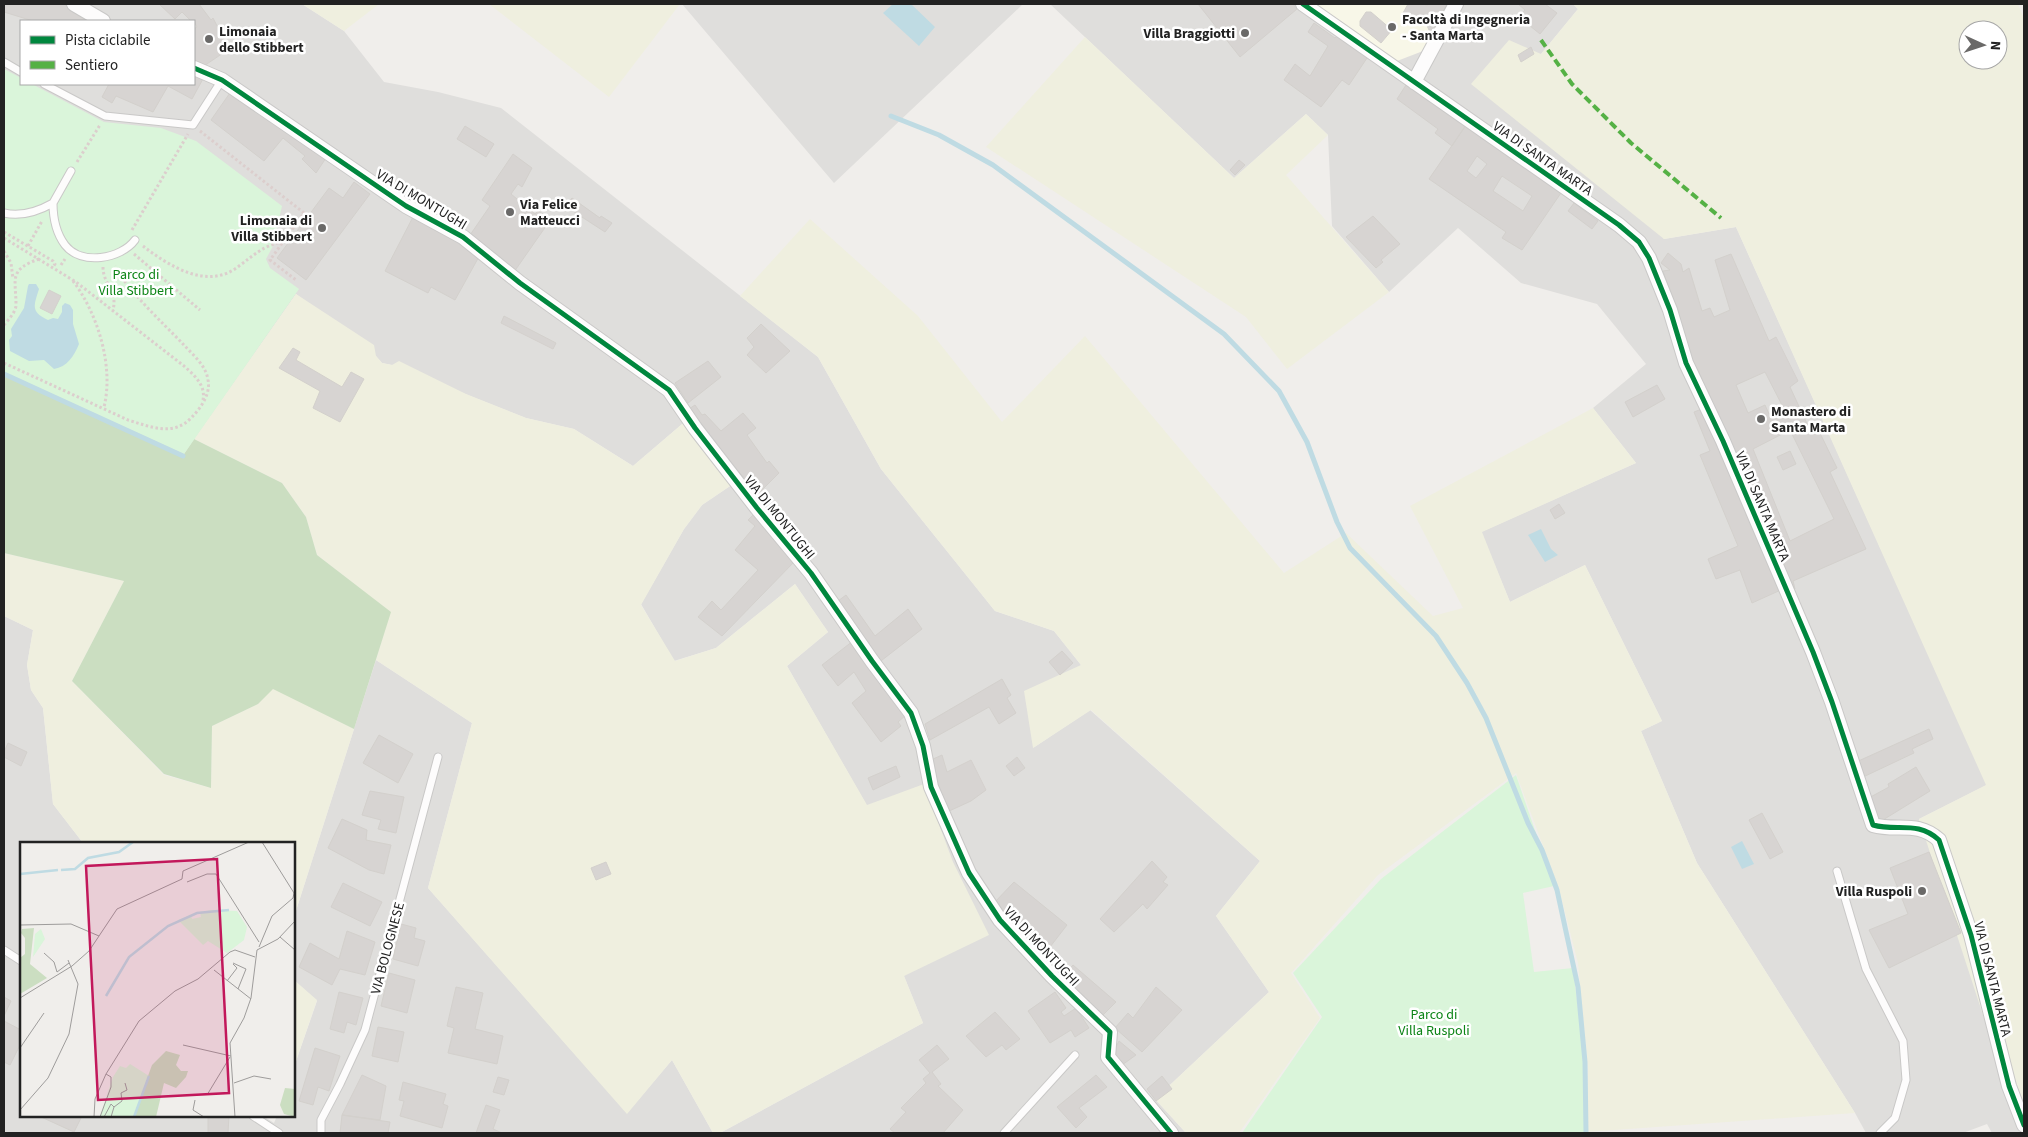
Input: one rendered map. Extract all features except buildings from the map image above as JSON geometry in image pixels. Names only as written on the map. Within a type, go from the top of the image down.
[{"type":"street","points":[[74,4],[102,20]]},
{"type":"street","name":"VIA DI SANTA MARTA","points":[[1303,4],[1619,225],[1639,242],[1649,258],[1670,310],[1686,364],[1723,441],[1813,652],[1832,702],[1873,825],[1886,829],[1906,826],[1926,830],[1939,840],[1971,935],[2009,1086],[2024,1124]]},
{"type":"street","points":[[1414,82],[1456,4]]},
{"type":"street","name":"VIA DI MONTUGHI","points":[[195,68],[222,80],[406,206],[463,237],[520,283],[669,390],[695,428],[752,502],[811,573],[910,713],[922,746],[932,787],[969,873],[1000,920],[1052,976],[1110,1032],[1108,1057],[1171,1133]]},
{"type":"lane","points":[[4,62],[20,71]]},
{"type":"lane","points":[[46,85],[105,116],[193,125],[222,80]]},
{"type":"lane","points":[[4,213],[33,212],[53,203],[71,171]]},
{"type":"lane","points":[[53,203],[56,226],[67,247],[75,253],[84,256],[105,257],[114,255],[128,248],[132,238]]},
{"type":"lane","name":"VIA BOLOGNESE","points":[[320,1133],[321,1120],[365,1030],[438,758]]},
{"type":"lane","points":[[1838,871],[1866,969],[1903,1041],[1906,1080],[1895,1118],[1880,1133]]},
{"type":"lane","points":[[4,950],[20,960]]},
{"type":"lane","points":[[1004,1133],[1075,1056]]},
{"type":"lane","points":[[255,1117],[279,1133]]},
{"type":"path","points":[[71,171],[105,116]]},
{"type":"path","points":[[283,242],[264,247],[234,270],[215,277],[200,276],[176,267],[162,260],[132,238],[193,125],[304,213],[270,260],[296,280]]},
{"type":"path","points":[[4,232],[54,262],[53,267]]},
{"type":"path","points":[[28,246],[34,235]]},
{"type":"path","points":[[4,238],[70,277],[194,375],[203,388],[202,403]]},
{"type":"path","points":[[128,248],[200,310]]},
{"type":"path","points":[[4,251],[11,263],[15,308],[4,325]]},
{"type":"path","points":[[4,362],[128,420],[145,426],[168,429],[183,425],[193,416],[202,403],[209,386],[205,370],[121,276],[115,266],[114,255]]},
{"type":"path","points":[[105,257],[104,275],[114,294],[113,310]]},
{"type":"path","points":[[14,282],[19,272],[26,265],[40,259]]},
{"type":"path","points":[[70,277],[86,303],[103,348],[108,382],[104,408]]},
{"type":"shaded area","points":[[4,4],[302,4],[344,31],[384,82],[438,92],[501,108],[818,357],[881,469],[995,611],[1054,631],[1081,665],[1033,748],[1090,710],[1260,861],[1216,916],[1269,992],[1155,1099],[1186,1133],[720,1133],[923,1023],[904,976],[951,859],[923,785],[867,806],[787,666],[828,632],[795,584],[716,648],[674,661],[641,604],[684,529],[702,505],[736,482],[688,419],[633,466],[574,429],[526,418],[392,365],[382,363],[376,356],[296,294],[184,454],[4,372]]},
{"type":"shaded area","points":[[682,4],[1023,4],[834,183]]},
{"type":"shaded area","points":[[1050,4],[1573,4],[1578,9],[1541,54],[1664,239],[1736,227],[1987,785],[1919,819],[2024,1109],[2024,1133],[1992,1133],[1987,1124],[1963,1133],[1866,1133],[1697,863],[1641,731],[1662,721],[1585,565],[1510,602],[1481,532],[1636,463],[1593,408],[1646,364],[1597,304],[1521,283],[1458,228],[1389,292],[1332,226],[1328,135],[1306,114],[1234,178]]},
{"type":"shaded area","name":"Facoltà di Ingegneria - Santa Marta","points":[[1316,4],[1447,4],[1423,51],[1397,61]]},
{"type":"shaded area","points":[[4,616],[33,630],[27,665],[31,690],[43,708],[53,804],[82,842],[20,842],[20,1117],[265,1117],[274,1123],[277,1117],[295,1117],[295,1064],[317,1001],[295,981],[295,914],[376,660],[472,723],[428,888],[627,1113],[672,1060],[713,1133],[4,1133]]},
{"type":"green space","points":[[302,4],[379,4],[344,31]]},
{"type":"green space","points":[[489,4],[680,4],[609,97]]},
{"type":"green space","points":[[1573,4],[2018,4],[2024,19],[2024,1109],[2013,1107],[1919,819],[1986,785],[1736,227],[1664,239],[1471,84],[1509,40],[1541,54],[1578,9]]},
{"type":"green space","points":[[1085,37],[1234,178],[1306,114],[1328,135],[1286,175],[1389,292],[1287,369],[1246,317],[986,147]]},
{"type":"green space","name":"Parco di Villa Stibbert","points":[[4,69],[20,77],[20,85],[34,85],[104,122],[161,128],[196,141],[282,206],[273,246],[266,259],[270,268],[299,289],[184,454],[4,372]]},
{"type":"green space","points":[[810,219],[918,316],[1002,422],[1085,336],[1284,573],[1346,533],[1433,616],[1463,608],[1410,506],[1593,408],[1636,463],[1482,532],[1510,602],[1585,565],[1662,721],[1641,731],[1697,863],[1855,1113],[1586,1132],[1588,1069],[1578,963],[1559,889],[1516,773],[1378,875],[1291,973],[1320,1018],[1239,1133],[1186,1133],[1155,1099],[1269,992],[1216,916],[1260,861],[1091,710],[1033,748],[1024,691],[1081,665],[1054,631],[995,611],[881,469],[818,357],[740,296]]},
{"type":"green space","points":[[296,294],[374,345],[376,356],[382,363],[392,365],[399,361],[466,394],[526,418],[574,429],[633,466],[688,419],[736,482],[702,505],[684,529],[641,605],[675,661],[716,648],[795,584],[828,632],[787,666],[867,805],[924,784],[953,862],[989,935],[904,976],[923,1023],[720,1133],[713,1133],[672,1060],[627,1114],[428,888],[472,723],[376,660],[390,612],[317,555],[306,517],[282,483],[194,439]]},
{"type":"green space","points":[[4,372],[184,454],[194,439],[282,483],[306,517],[317,555],[391,612],[354,729],[273,689],[258,704],[212,726],[211,788],[164,774],[72,681],[124,581],[4,553]]},
{"type":"green space","points":[[4,553],[124,581],[72,681],[164,775],[211,788],[212,726],[258,704],[273,688],[354,729],[295,914],[295,842],[82,842],[53,804],[43,708],[31,690],[27,665],[33,630],[4,616]]},
{"type":"green space","name":"Parco di Villa Ruspoli","points":[[1516,775],[1554,886],[1523,893],[1534,972],[1573,968],[1585,1068],[1584,1133],[1242,1133],[1322,1017],[1293,973],[1381,879]]},
{"type":"green space","points":[[295,981],[317,1000],[295,1064]]},
{"type":"water","points":[[893,4],[911,4],[935,27],[919,46],[883,13]]},
{"type":"water","points":[[29,284],[36,284],[39,289],[35,308],[42,317],[48,320],[58,319],[62,312],[62,306],[65,303],[70,305],[73,310],[73,324],[79,344],[70,360],[59,368],[54,369],[44,360],[29,361],[10,351],[11,329],[24,308]]},
{"type":"water","points":[[1541,529],[1551,549],[1558,555],[1545,562],[1528,535]]},
{"type":"water","points":[[1742,841],[1754,864],[1742,869],[1731,847]]},
{"type":"waterway","points":[[891,116],[939,135],[993,165],[1224,334],[1279,391],[1307,442],[1337,522],[1350,548],[1436,636],[1467,683],[1486,718],[1528,823],[1542,850],[1557,890],[1578,987],[1585,1062],[1586,1133]]},
{"type":"waterway","points":[[4,374],[183,456]]},
{"type":"marked path","points":[[1541,40],[1572,84],[1631,143],[1721,218]]},
{"type":"cycle path","points":[[1303,4],[1619,225],[1639,242],[1649,258],[1670,310],[1686,363],[1723,441],[1813,652],[1832,702],[1873,825],[1915,828],[1923,830],[1939,840],[1971,935],[2009,1086],[2024,1125]]},
{"type":"cycle path","points":[[195,68],[222,80],[406,206],[463,237],[520,283],[669,390],[695,428],[757,508],[811,573],[872,661],[911,713],[923,746],[931,787],[969,873],[1000,920],[1052,976],[1110,1032],[1108,1057],[1171,1133]]},
{"type":"place","name":"Facoltà di Ingegneria - Santa Marta","points":[[1392,27]]},
{"type":"place","name":"Villa Braggiotti","points":[[1245,33]]},
{"type":"place","name":"Limonaia dello Stibbert","points":[[209,39]]},
{"type":"place","name":"Via Felice Matteucci","points":[[510,212]]},
{"type":"place","name":"Limonaia di Villa Stibbert","points":[[322,228]]},
{"type":"place","name":"Monastero di Santa Marta","points":[[1761,419]]},
{"type":"place","name":"Villa Ruspoli","points":[[1922,891]]}]
